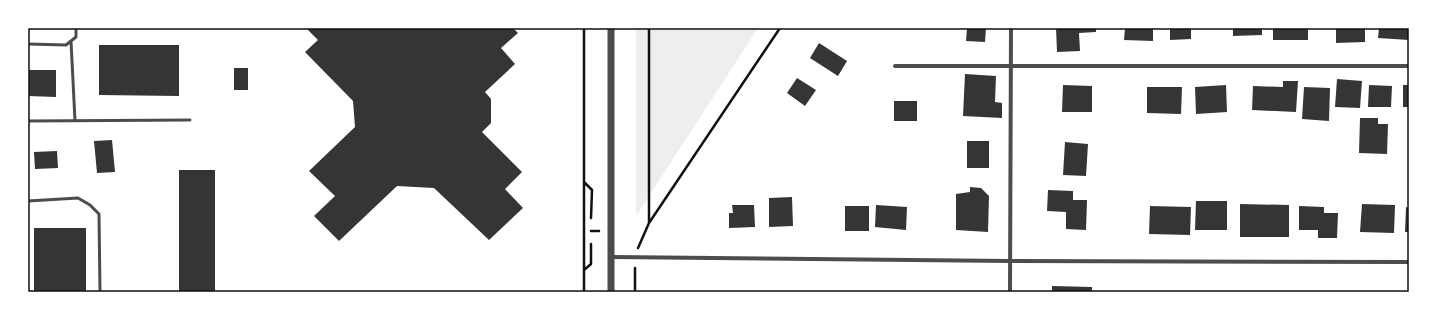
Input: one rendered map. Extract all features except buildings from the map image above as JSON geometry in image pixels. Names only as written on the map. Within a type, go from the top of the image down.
[{"type":"street","points":[[611,28],[611,292]]},
{"type":"street","points":[[1010,292],[1011,28]]},
{"type":"street","points":[[895,66],[1409,66]]},
{"type":"street","points":[[611,257],[1010,261],[1409,262]]},
{"type":"lane","points":[[28,44],[66,45],[76,37],[76,28]]},
{"type":"lane","points":[[72,41],[75,121]]},
{"type":"lane","points":[[28,121],[190,120]]},
{"type":"lane","points":[[28,201],[78,198],[90,205],[99,214],[100,292]]},
{"type":"path","points":[[584,28],[584,292]]},
{"type":"path","points":[[649,28],[649,223]]},
{"type":"path","points":[[635,292],[634,257],[649,223],[780,28]]},
{"type":"path","points":[[584,182],[592,190],[591,218]]},
{"type":"path","points":[[584,270],[591,264],[591,244]]},
{"type":"shaded area","points":[[636,28],[758,28],[636,216]]}]
